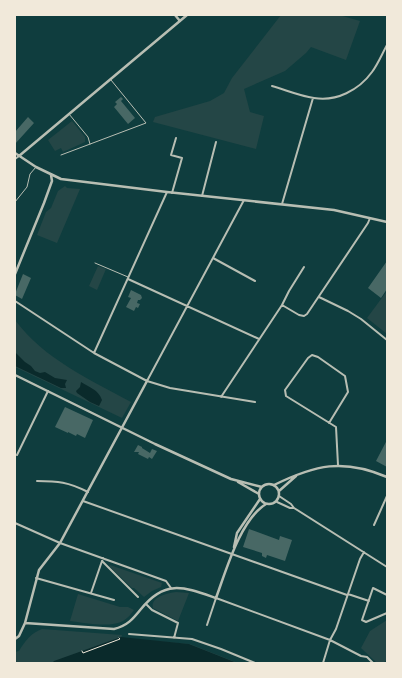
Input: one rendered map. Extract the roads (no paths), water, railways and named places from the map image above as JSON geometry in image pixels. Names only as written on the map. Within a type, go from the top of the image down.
[{"type":"street","points":[[175,15],[180,21]]},
{"type":"street","points":[[15,159],[187,15]]},
{"type":"street","points":[[272,86],[313,98],[325,99],[340,96],[354,90],[365,80],[373,71],[387,45]]},
{"type":"street","points":[[282,204],[313,98]]},
{"type":"street","points":[[172,193],[182,158],[171,155],[176,138]]},
{"type":"street","points":[[202,196],[216,142]]},
{"type":"street","points":[[15,153],[36,167],[61,179],[172,193],[334,210],[387,222]]},
{"type":"street","points":[[15,272],[44,203],[52,181],[51,175]]},
{"type":"street","points":[[94,353],[167,192]]},
{"type":"street","points":[[15,639],[19,636],[25,623],[36,578],[44,563],[60,543],[244,200]]},
{"type":"street","points":[[282,305],[299,315],[304,316],[307,314],[370,218]]},
{"type":"street","points":[[213,258],[255,280]]},
{"type":"street","points":[[222,396],[282,305],[304,267]]},
{"type":"street","points":[[128,278],[259,339]]},
{"type":"street","points":[[318,296],[357,316],[387,340]]},
{"type":"street","points":[[15,301],[94,353],[147,381],[170,388],[255,402]]},
{"type":"street","points":[[329,423],[348,392],[345,376],[318,357],[312,355],[308,358],[285,390],[286,396],[329,423],[336,427],[338,465]]},
{"type":"street","points":[[15,375],[122,428],[236,481],[259,494]]},
{"type":"street","points":[[16,455],[48,391]]},
{"type":"street","points":[[236,481],[262,487],[268,484],[274,485],[292,476],[319,468],[338,465],[365,469],[387,477]]},
{"type":"street","points":[[279,492],[297,475]]},
{"type":"street","points":[[37,480],[66,483],[88,492]]},
{"type":"street","points":[[274,485],[280,496],[294,508],[387,567]]},
{"type":"street","points":[[262,487],[259,494],[260,499],[266,504]]},
{"type":"street","points":[[207,625],[232,554],[249,521],[260,508],[266,504],[276,502],[280,496]]},
{"type":"street","points":[[374,524],[387,496]]},
{"type":"street","points":[[234,550],[238,533],[260,499]]},
{"type":"street","points":[[83,501],[369,601]]},
{"type":"street","points":[[276,502],[290,508],[294,508]]},
{"type":"street","points":[[15,524],[60,543],[166,581],[172,588]]},
{"type":"street","points":[[322,663],[364,552]]},
{"type":"street","points":[[91,593],[102,558]]},
{"type":"street","points":[[102,561],[138,597]]},
{"type":"street","points":[[36,578],[114,600]]},
{"type":"street","points":[[25,623],[114,629],[130,622],[154,595],[172,588],[187,589],[216,598],[330,640],[361,656],[367,657],[373,663]]},
{"type":"street","points":[[387,596],[373,588],[362,620],[366,622],[387,613]]},
{"type":"street","points":[[145,604],[152,610],[178,623],[174,638]]},
{"type":"street","points":[[129,634],[200,642],[255,663]]},
{"type":"lane","points":[[61,155],[146,123],[111,79]]},
{"type":"lane","points":[[69,113],[88,137],[91,144]]},
{"type":"lane","points":[[15,202],[28,187],[30,174],[36,167]]},
{"type":"lane","points":[[95,263],[128,278]]}]
